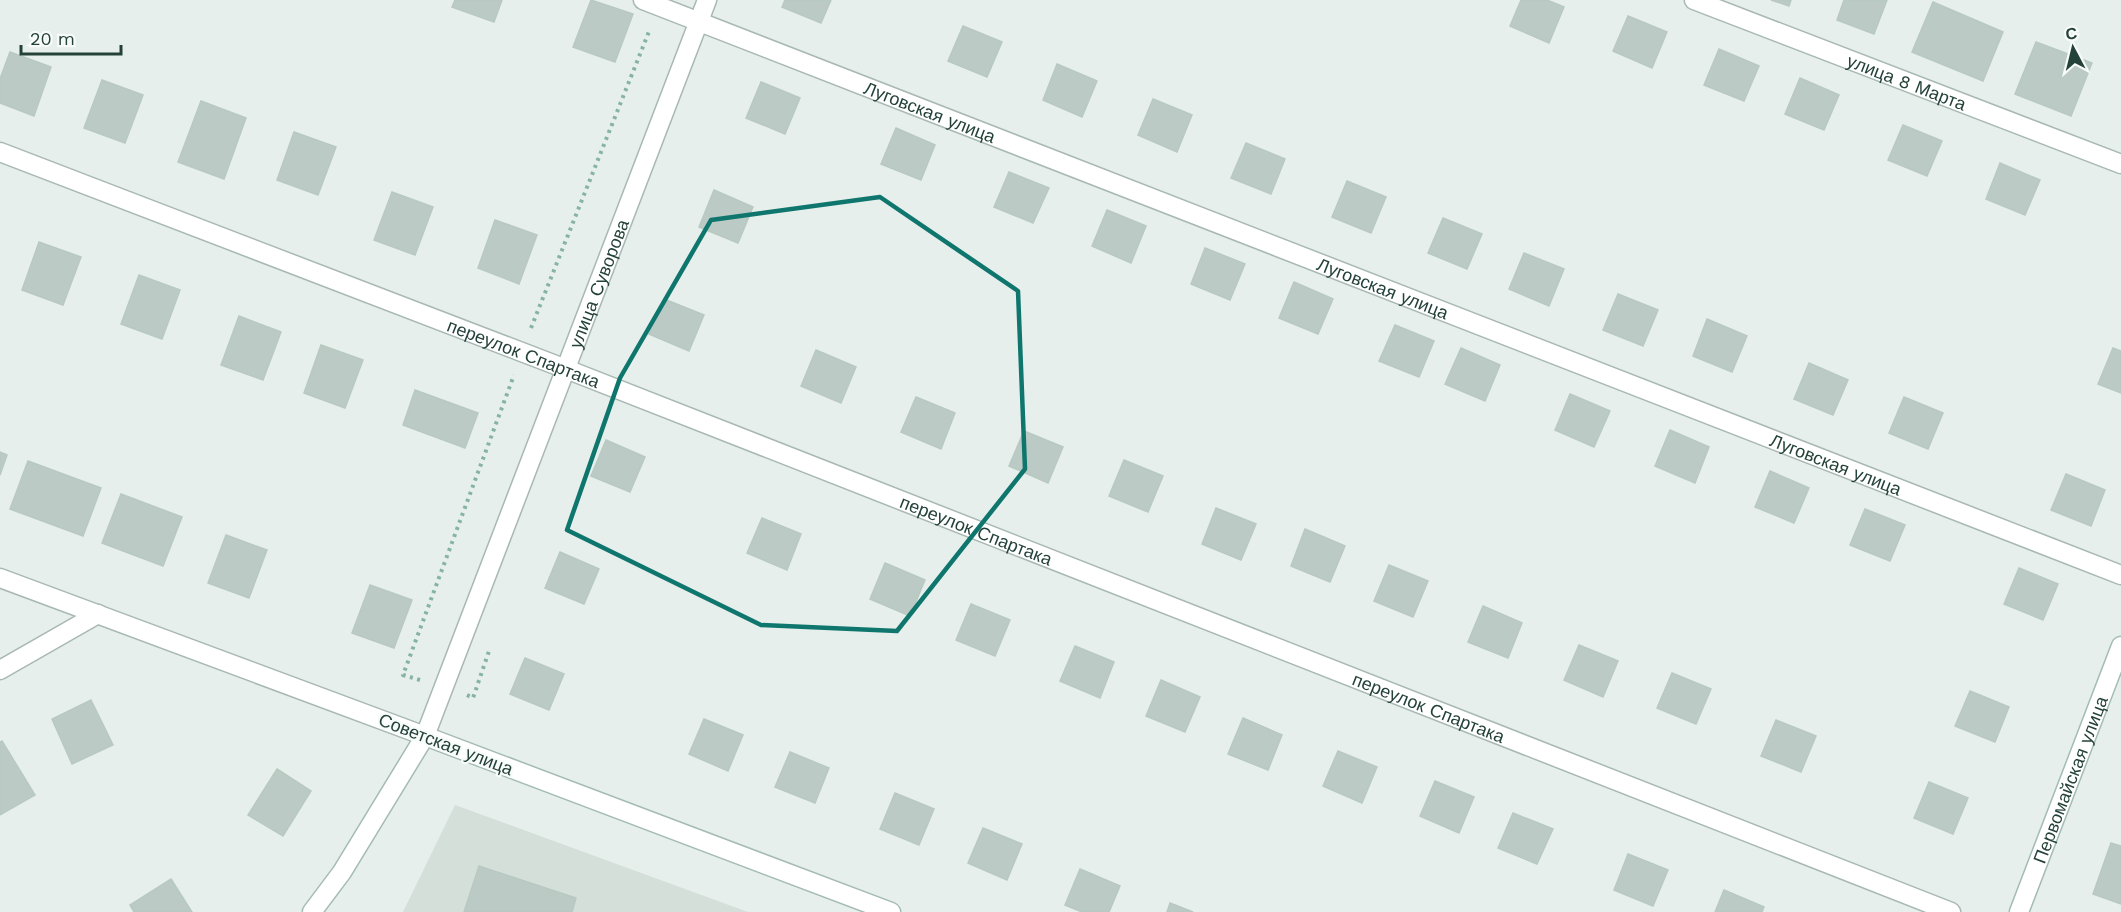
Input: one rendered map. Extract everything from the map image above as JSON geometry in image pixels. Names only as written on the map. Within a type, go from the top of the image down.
[{"type":"street","name":"Луговская улица","points":[[643,0],[2121,575]]},
{"type":"street","name":"улица Суворова","points":[[312,912],[342,872],[425,736],[707,0]]},
{"type":"street","name":"улица 8 Марта","points":[[1694,0],[2121,164]]},
{"type":"street","name":"переулок Спартака","points":[[0,152],[566,369],[1951,912]]},
{"type":"street","name":"Советская улица","points":[[0,578],[891,912]]},
{"type":"street","points":[[0,670],[98,614]]},
{"type":"street","name":"Первомайская улица","points":[[2019,912],[2121,646]]},
{"type":"highlighted area","points":[[880,197],[1018,291],[1025,469],[897,631],[761,625],[567,530],[620,378],[711,220]]},
{"type":"shaded area","points":[[455,805],[748,912],[403,912]]},
{"type":"building","points":[[455,0],[502,0],[494,22],[452,7]]},
{"type":"building","points":[[591,0],[633,14],[615,62],[573,47]]},
{"type":"building","points":[[785,0],[831,0],[821,23],[782,7]]},
{"type":"building","points":[[1521,0],[1547,0],[1564,7],[1549,43],[1510,26]]},
{"type":"building","points":[[1771,0],[1791,0],[1789,6]]},
{"type":"building","points":[[1844,0],[1887,0],[1874,34],[1837,20]]},
{"type":"building","points":[[1933,2],[2003,32],[1983,81],[1912,52]]},
{"type":"building","points":[[1628,16],[1667,32],[1652,68],[1613,51]]},
{"type":"building","points":[[963,26],[1002,42],[987,77],[948,61]]},
{"type":"building","points":[[2036,42],[2092,63],[2071,116],[2015,94]]},
{"type":"building","points":[[1719,49],[1759,66],[1744,101],[1704,85]]},
{"type":"building","points":[[10,52],[51,67],[34,116],[0,103],[0,79]]},
{"type":"building","points":[[1057,64],[1097,81],[1082,117],[1043,100]]},
{"type":"building","points":[[1800,78],[1839,95],[1824,130],[1785,114]]},
{"type":"building","points":[[102,80],[143,95],[125,143],[84,128]]},
{"type":"building","points":[[761,82],[800,98],[785,134],[746,118]]},
{"type":"building","points":[[1153,99],[1192,115],[1177,152],[1138,135]]},
{"type":"building","points":[[201,101],[246,118],[224,179],[178,162]]},
{"type":"building","points":[[1903,125],[1942,141],[1927,176],[1888,160]]},
{"type":"building","points":[[896,128],[935,145],[921,180],[881,164]]},
{"type":"building","points":[[294,132],[336,147],[318,195],[277,180]]},
{"type":"building","points":[[1246,143],[1285,159],[1271,194],[1231,178]]},
{"type":"building","points":[[2000,163],[2040,180],[2025,215],[1986,199]]},
{"type":"building","points":[[1009,172],[1049,188],[1033,223],[994,207]]},
{"type":"building","points":[[1347,181],[1386,197],[1371,233],[1332,217]]},
{"type":"building","points":[[714,190],[753,207],[738,243],[699,227]]},
{"type":"building","points":[[392,192],[433,207],[415,255],[374,240]]},
{"type":"building","points":[[1107,210],[1146,226],[1131,263],[1092,246]]},
{"type":"building","points":[[1443,218],[1482,234],[1467,269],[1428,253]]},
{"type":"building","points":[[495,220],[537,235],[519,284],[478,268]]},
{"type":"building","points":[[39,242],[81,257],[63,305],[22,290]]},
{"type":"building","points":[[1205,248],[1245,264],[1230,300],[1191,284]]},
{"type":"building","points":[[1524,253],[1564,269],[1549,306],[1509,289]]},
{"type":"building","points":[[139,275],[180,290],[162,339],[121,324]]},
{"type":"building","points":[[1294,282],[1333,299],[1318,334],[1279,318]]},
{"type":"building","points":[[1618,294],[1658,310],[1643,346],[1603,330]]},
{"type":"building","points":[[664,299],[704,315],[689,351],[649,334]]},
{"type":"building","points":[[239,316],[281,332],[263,380],[221,365]]},
{"type":"building","points":[[1707,319],[1747,336],[1732,372],[1693,356]]},
{"type":"building","points":[[1395,325],[1434,341],[1419,377],[1379,361]]},
{"type":"building","points":[[321,345],[363,360],[345,408],[304,393]]},
{"type":"building","points":[[1461,348],[1500,365],[1485,401],[1445,384]]},
{"type":"building","points":[[2113,348],[2121,351],[2121,393],[2098,384]]},
{"type":"building","points":[[816,350],[856,367],[841,403],[801,386]]},
{"type":"building","points":[[1809,363],[1848,380],[1833,415],[1794,399]]},
{"type":"building","points":[[415,390],[478,413],[465,448],[403,425]]},
{"type":"building","points":[[1570,394],[1610,411],[1594,447],[1555,430]]},
{"type":"building","points":[[916,397],[955,413],[941,449],[901,432]]},
{"type":"building","points":[[1904,397],[1943,413],[1928,449],[1889,433]]},
{"type":"building","points":[[1670,430],[1709,447],[1695,483],[1655,466]]},
{"type":"building","points":[[1024,431],[1063,447],[1048,483],[1009,466]]},
{"type":"building","points":[[606,440],[645,457],[630,492],[591,476]]},
{"type":"building","points":[[0,452],[7,455],[0,475]]},
{"type":"building","points":[[1124,460],[1163,476],[1148,512],[1109,496]]},
{"type":"building","points":[[28,461],[101,488],[83,536],[10,509]]},
{"type":"building","points":[[1770,471],[1809,488],[1794,523],[1755,507]]},
{"type":"building","points":[[2066,474],[2105,490],[2091,526],[2051,510]]},
{"type":"building","points":[[121,494],[182,517],[163,566],[102,543]]},
{"type":"building","points":[[1216,508],[1256,524],[1241,560],[1202,544]]},
{"type":"building","points":[[1865,509],[1905,525],[1890,561],[1850,545]]},
{"type":"building","points":[[762,518],[801,534],[787,570],[747,553]]},
{"type":"building","points":[[1305,529],[1345,546],[1330,582],[1291,566]]},
{"type":"building","points":[[226,535],[267,550],[249,598],[208,583]]},
{"type":"building","points":[[560,552],[599,569],[584,604],[545,588]]},
{"type":"building","points":[[885,563],[925,580],[910,616],[870,599]]},
{"type":"building","points":[[1389,565],[1428,581],[1413,617],[1374,601]]},
{"type":"building","points":[[2019,568],[2058,584],[2043,620],[2004,604]]},
{"type":"building","points":[[370,585],[412,600],[394,648],[352,633]]},
{"type":"building","points":[[971,604],[1010,620],[995,656],[956,640]]},
{"type":"building","points":[[1483,606],[1522,623],[1508,658],[1468,642]]},
{"type":"building","points":[[1579,645],[1618,661],[1603,697],[1564,680]]},
{"type":"building","points":[[1075,646],[1114,662],[1100,698],[1060,681]]},
{"type":"building","points":[[525,658],[564,674],[549,710],[510,694]]},
{"type":"building","points":[[1672,673],[1711,689],[1696,724],[1657,708]]},
{"type":"building","points":[[1161,680],[1200,697],[1185,732],[1146,716]]},
{"type":"building","points":[[1970,691],[2009,707],[1995,742],[1955,726]]},
{"type":"building","points":[[91,700],[113,745],[72,764],[52,719]]},
{"type":"building","points":[[1243,718],[1282,735],[1268,770],[1228,754]]},
{"type":"building","points":[[704,719],[743,735],[728,771],[689,754]]},
{"type":"building","points":[[1776,720],[1816,736],[1801,772],[1761,756]]},
{"type":"building","points":[[2,741],[35,795],[0,815],[0,742]]},
{"type":"building","points":[[1338,751],[1377,767],[1362,803],[1323,786]]},
{"type":"building","points":[[790,752],[829,768],[815,803],[775,787]]},
{"type":"building","points":[[277,769],[311,791],[283,836],[248,815]]},
{"type":"building","points":[[1435,781],[1474,797],[1459,833],[1420,816]]},
{"type":"building","points":[[1929,782],[1968,798],[1953,834],[1914,818]]},
{"type":"building","points":[[895,793],[934,809],[919,845],[880,829]]},
{"type":"building","points":[[1513,813],[1553,829],[1537,864],[1498,848]]},
{"type":"building","points":[[983,828],[1022,844],[1007,880],[968,863]]},
{"type":"building","points":[[2111,843],[2121,846],[2121,904],[2093,894]]},
{"type":"building","points":[[1628,854],[1668,870],[1653,906],[1614,890]]},
{"type":"building","points":[[479,866],[576,898],[572,912],[464,912]]},
{"type":"building","points":[[1080,869],[1120,886],[1109,912],[1082,912],[1065,905]]},
{"type":"building","points":[[171,879],[192,912],[134,912],[130,905]]},
{"type":"building","points":[[1724,890],[1764,907],[1762,912],[1715,912]]},
{"type":"building","points":[[1170,903],[1193,912],[1167,912]]}]
